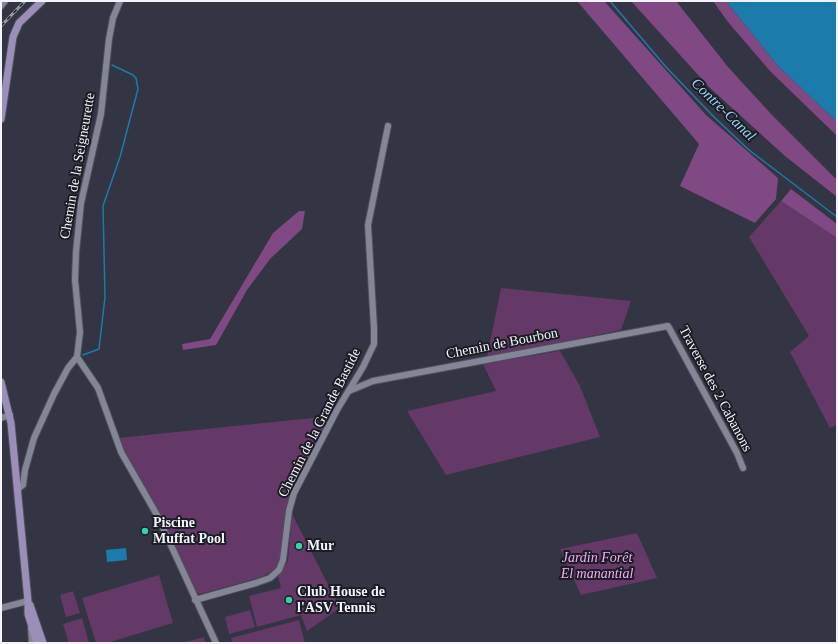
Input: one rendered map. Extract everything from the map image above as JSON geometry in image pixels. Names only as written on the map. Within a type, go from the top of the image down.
[{"type":"main road","points":[[1,120],[13,37],[19,23],[42,1]]},
{"type":"main road","points":[[1,382],[10,415],[18,489],[28,614],[31,628],[37,643]]},
{"type":"main road","points":[[28,601],[43,643]]},
{"type":"street","points":[[1,6],[5,1]]},
{"type":"street","name":"Chemin de la Seigneurette","points":[[18,489],[23,485],[25,470],[34,438],[54,394],[68,368],[77,357],[80,332],[76,280],[76,252],[81,203],[101,114],[108,39],[113,18],[120,1]]},
{"type":"street","name":"Chemin de la Grande Bastide","points":[[195,600],[270,578],[279,570],[283,560],[288,511],[294,493],[374,344],[368,225],[388,126]]},
{"type":"street","name":"Chemin de Bourbon","points":[[348,392],[373,381],[662,326]]},
{"type":"street","name":"Traverse des 2 Cabanons","points":[[662,326],[668,326],[737,453],[743,468]]},
{"type":"street","points":[[77,357],[98,388],[128,467],[156,515],[216,643]]},
{"type":"street","points":[[1,418],[10,415]]},
{"type":"street","points":[[1,608],[28,601]]},
{"type":"street","points":[[31,628],[32,643]]},
{"type":"green space","points":[[781,201],[837,238],[837,425],[830,428],[790,352],[809,336],[749,237]]},
{"type":"green space","points":[[501,288],[631,301],[621,330],[487,357]]},
{"type":"green space","points":[[560,351],[580,386],[600,437],[446,475],[407,411],[496,391],[483,364]]},
{"type":"green space","points":[[332,416],[288,502],[284,552],[282,560],[277,568],[262,577],[205,593],[199,594],[196,592],[164,524],[118,438]]},
{"type":"green space","points":[[292,514],[340,608],[307,631],[301,615],[257,627],[249,596],[281,588],[278,576],[288,561]]},
{"type":"green space","name":"Jardin Forêt El manantial","points":[[637,533],[657,578],[581,595],[560,549]]},
{"type":"green space","points":[[159,575],[173,623],[107,643],[96,643],[82,598]]},
{"type":"green space","points":[[73,591],[80,613],[66,617],[60,595]]},
{"type":"green space","points":[[250,610],[255,627],[229,634],[225,617]]},
{"type":"green space","points":[[82,618],[89,643],[69,643],[63,624]]},
{"type":"green space","points":[[299,620],[305,643],[232,643],[231,638]]},
{"type":"green space","points":[[204,637],[205,643],[182,643]]},
{"type":"shaded area","points":[[577,1],[604,1],[706,115],[778,178],[776,199],[755,223],[680,186],[699,144]]},
{"type":"shaded area","points":[[631,1],[676,1],[728,67],[772,115],[837,180],[837,197],[785,156],[710,88]]},
{"type":"shaded area","points":[[713,1],[726,1],[778,66],[837,122],[837,136],[770,71],[728,22]]},
{"type":"shaded area","points":[[791,189],[837,224],[837,238],[781,201]]},
{"type":"shaded area","points":[[299,211],[305,211],[302,229],[270,259],[247,290],[216,345],[183,350],[182,344],[210,339],[273,233]]},
{"type":"water","points":[[726,1],[837,1],[837,122],[778,66]]},
{"type":"water","points":[[126,548],[127,560],[107,562],[106,550]]},
{"type":"waterway","name":"Contre-Canal","points":[[610,1],[666,67],[713,116],[749,150],[837,217]]},
{"type":"waterway","points":[[83,355],[99,349],[105,297],[103,206],[120,157],[138,89],[136,78],[133,75],[112,65]]},
{"type":"railway","points":[[1,26],[25,1]]},
{"type":"place","name":"Piscine Muffat Pool","points":[[145,531]]},
{"type":"place","name":"Mur","points":[[299,546]]},
{"type":"place","name":"Club House de l'ASV Tennis","points":[[289,600]]}]
